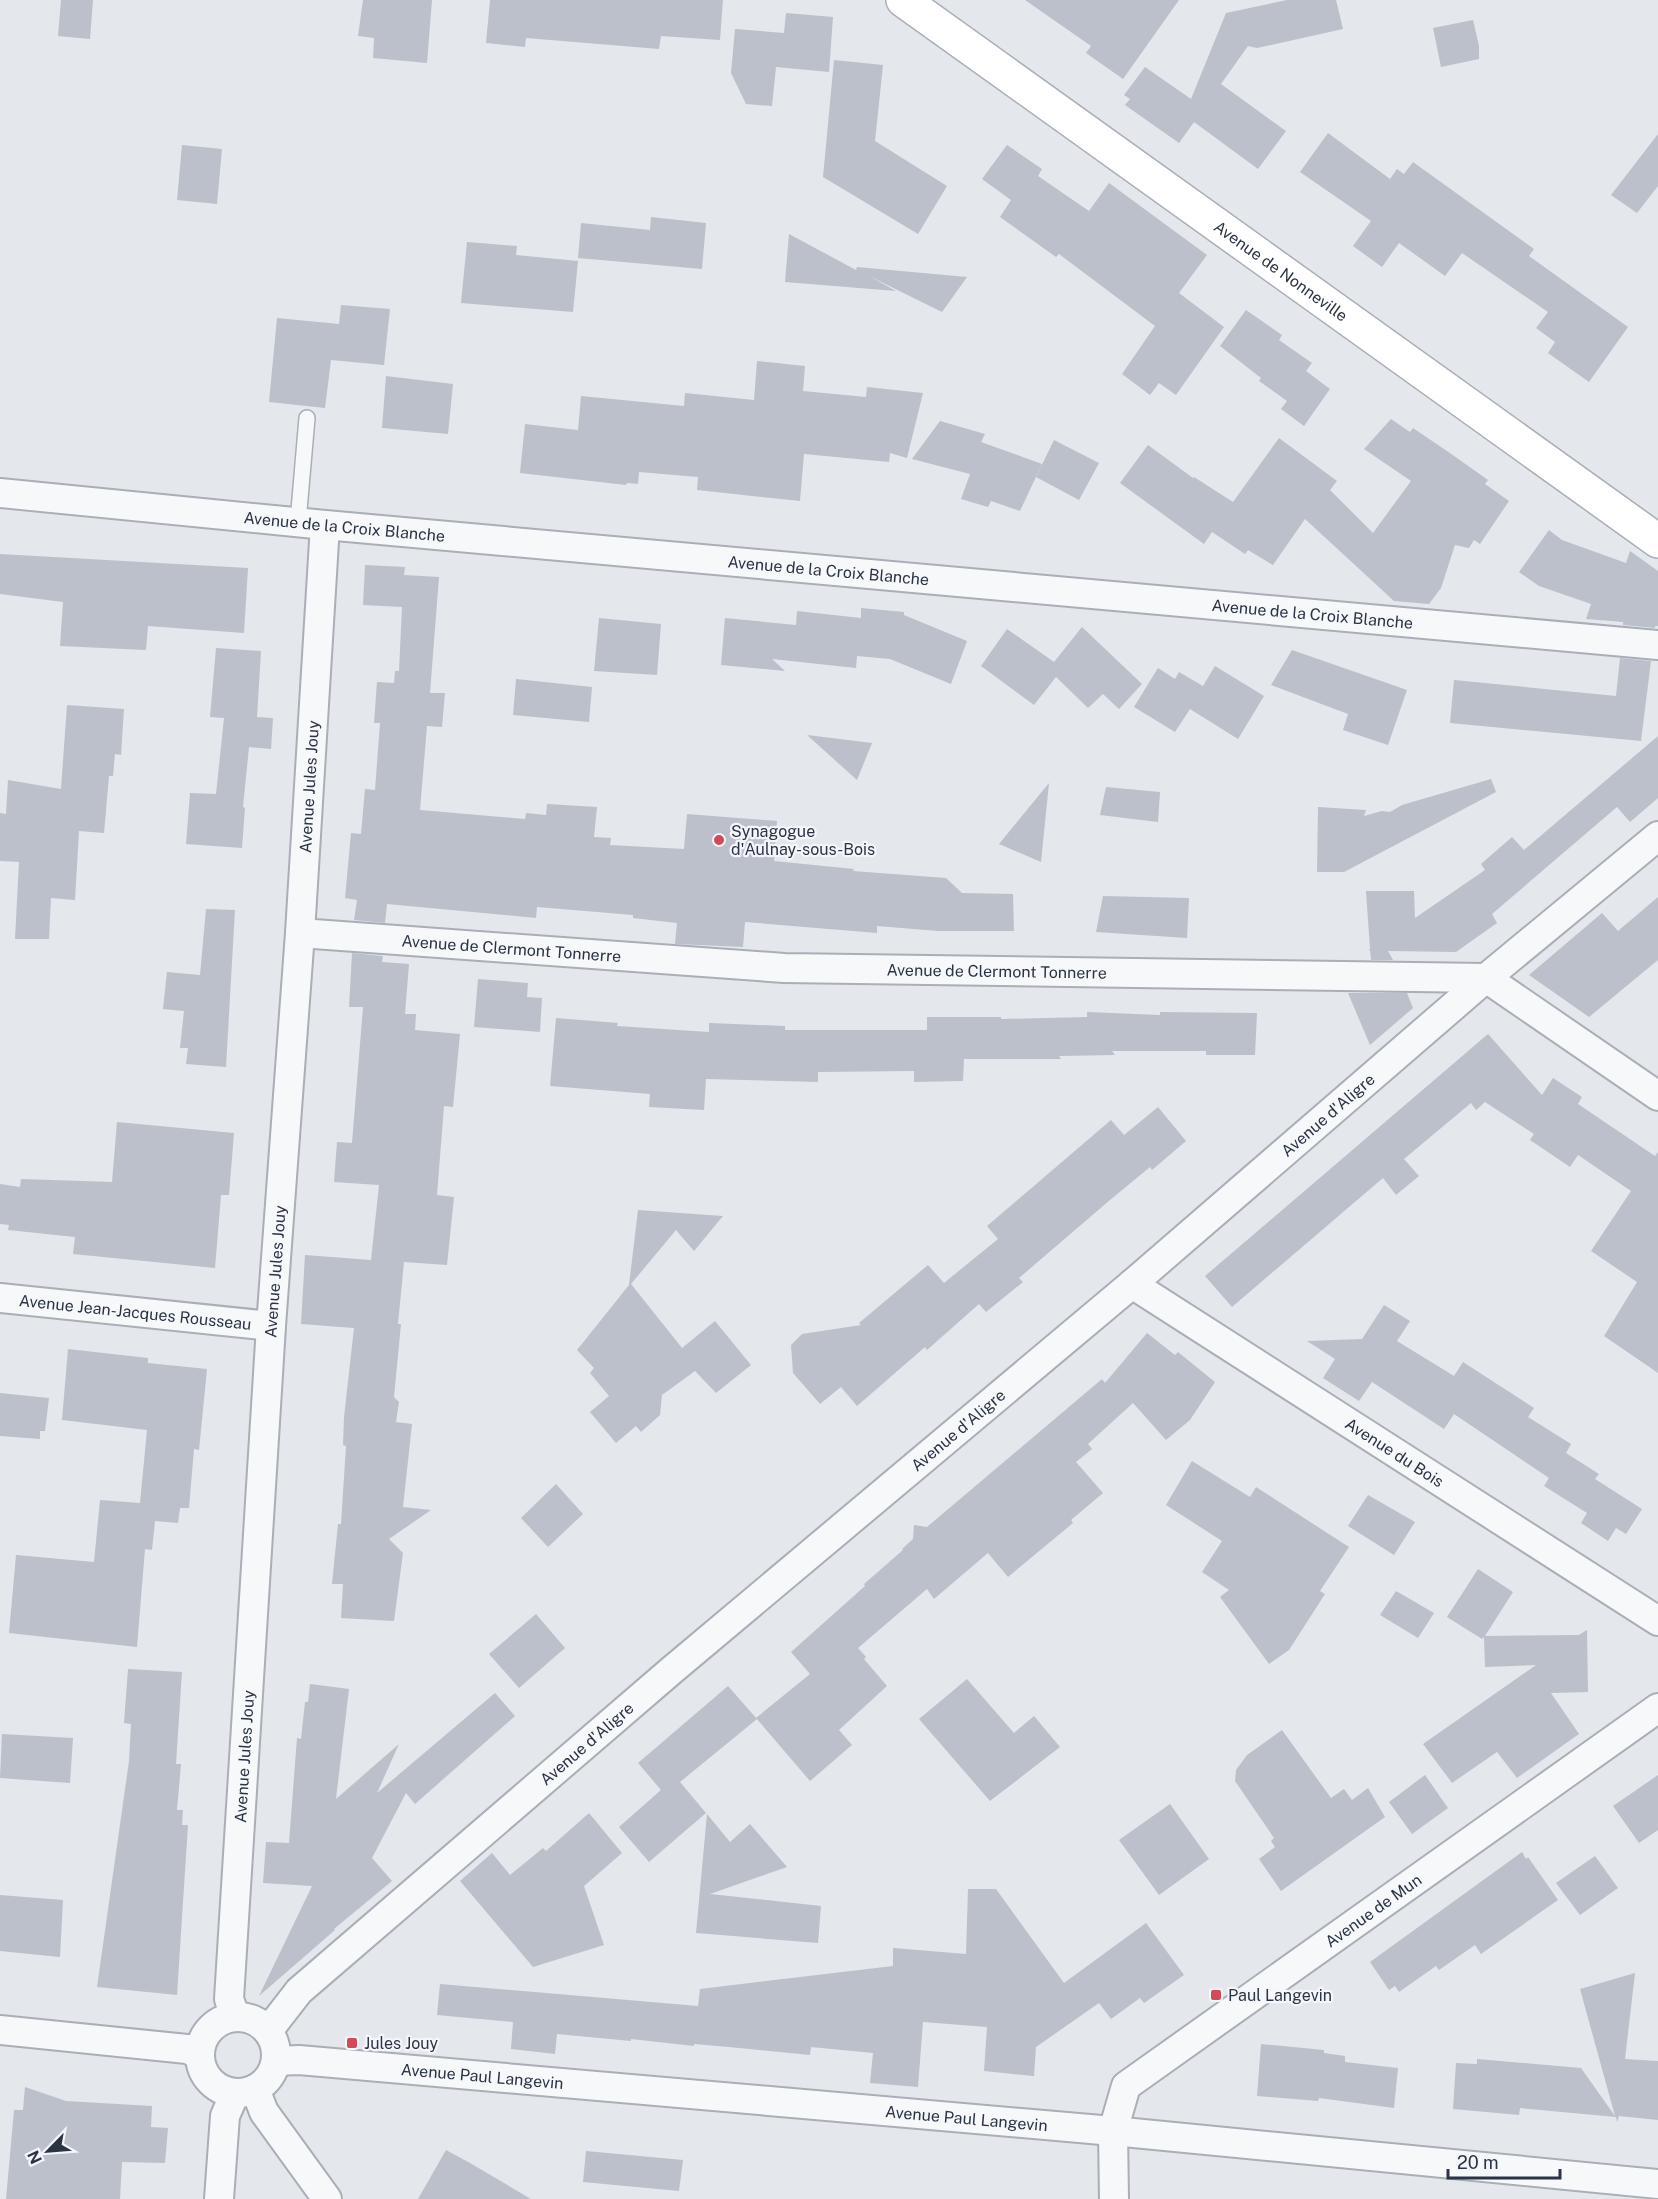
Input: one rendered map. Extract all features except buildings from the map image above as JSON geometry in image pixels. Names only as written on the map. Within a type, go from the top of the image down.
[{"type":"street","name":"Avenue de Nonneville","points":[[903,0],[1658,541]]},
{"type":"street","name":"Avenue de la Croix Blanche","points":[[0,493],[1658,645]]},
{"type":"street","name":"Avenue Jules Jouy","points":[[235,2016],[230,1999],[271,1326],[300,933],[312,523]]},
{"type":"street","name":"Avenue d'Aligre","points":[[268,2031],[299,1991],[325,1968],[672,1670],[1132,1284],[1486,978],[1658,836]]},
{"type":"street","name":"Avenue de Clermont Tonnerre","points":[[300,933],[784,968],[1486,978]]},
{"type":"street","points":[[1486,978],[1658,1096]]},
{"type":"street","name":"Avenue du Bois","points":[[1132,1284],[1658,1621]]},
{"type":"street","name":"Avenue Jean-Jacques Rousseau","points":[[0,1298],[271,1326]]},
{"type":"street","name":"Avenue de Mun","points":[[1114,2199],[1113,2131],[1126,2086],[1658,1708]]},
{"type":"street","points":[[219,2199],[225,2116],[245,2091],[268,2078],[276,2061],[276,2051],[268,2031],[260,2023],[250,2018],[235,2016],[216,2023],[207,2031],[201,2042],[199,2054],[206,2076],[224,2091],[245,2091],[264,2112],[327,2199]]},
{"type":"street","points":[[0,2030],[187,2049],[199,2054]]},
{"type":"street","name":"Avenue Paul Langevin","points":[[276,2061],[299,2060],[1113,2131],[1658,2184]]},
{"type":"lane","points":[[307,418],[312,523]]},
{"type":"place","name":"Synagogue d'Aulnay-sous-Bois","points":[[719,840]]},
{"type":"place","name":"Paul Langevin","points":[[1216,1995]]},
{"type":"place","name":"Jules Jouy","points":[[352,2043]]}]
